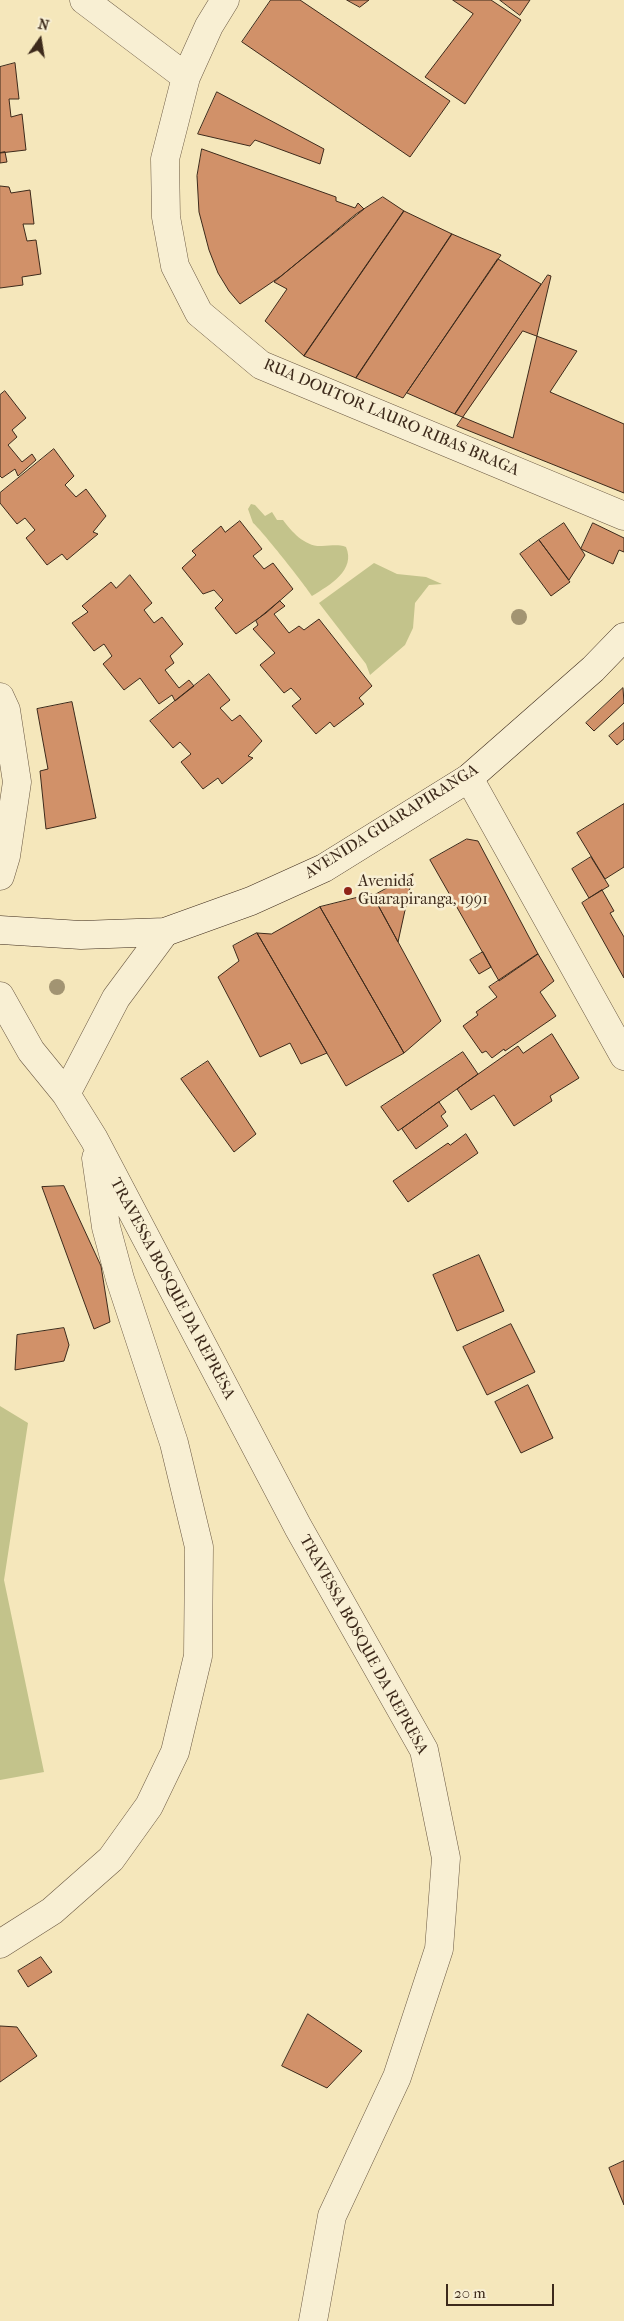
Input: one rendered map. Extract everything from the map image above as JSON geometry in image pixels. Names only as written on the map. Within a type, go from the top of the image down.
[{"type":"street","points":[[84,0],[186,77]]},
{"type":"street","name":"RUA DOUTOR LAURO RIBAS BRAGA","points":[[225,0],[209,26],[186,77],[164,159],[166,217],[175,266],[200,313],[261,365],[624,516]]},
{"type":"street","name":"AVENIDA GUARAPIRANGA","points":[[0,930],[81,935],[165,932],[251,901],[324,868],[469,778],[593,669],[624,637]]},
{"type":"street","points":[[0,697],[6,710],[17,782],[6,856],[0,876]]},
{"type":"street","points":[[469,778],[624,1056]]},
{"type":"street","points":[[66,1094],[116,998],[165,932]]},
{"type":"street","name":"TRAVESSA BOSQUE DA REPRESA","points":[[0,996],[31,1051],[66,1094],[94,1139],[298,1528],[424,1750],[446,1858],[439,1949],[397,2076],[332,2216],[313,2321]]},
{"type":"street","points":[[0,1944],[52,1911],[111,1859],[150,1806],[176,1752],[198,1656],[199,1547],[174,1443],[120,1279],[106,1227],[94,1139]]},
{"type":"green space","points":[[251,504],[255,505],[265,516],[272,512],[277,520],[283,520],[295,534],[310,544],[346,547],[347,563],[340,576],[312,596],[253,523],[248,509]]},
{"type":"green space","points":[[374,563],[397,574],[426,577],[442,584],[429,585],[415,603],[413,628],[405,645],[370,675],[366,664],[319,603]]},
{"type":"green space","points":[[0,1406],[28,1423],[4,1580],[44,1772],[0,1780]]},
{"type":"building","points":[[271,0],[300,0],[450,101],[410,157],[242,42]]},
{"type":"building","points":[[347,0],[369,0],[360,7]]},
{"type":"building","points":[[453,0],[491,0],[521,20],[465,104],[425,77],[473,14]]},
{"type":"building","points":[[500,0],[530,0],[520,15]]},
{"type":"building","points":[[15,63],[19,99],[9,99],[11,117],[22,114],[26,150],[0,153],[0,67]]},
{"type":"building","points":[[217,92],[324,149],[320,164],[255,140],[250,146],[198,134]]},
{"type":"building","points":[[202,149],[336,197],[336,201],[355,208],[358,203],[364,209],[281,276],[240,304],[218,273],[209,250],[199,212],[197,176]]},
{"type":"building","points":[[5,152],[7,162],[0,163],[0,153]]},
{"type":"building","points":[[0,186],[9,187],[11,193],[30,190],[34,224],[23,224],[27,241],[36,240],[41,274],[22,277],[23,285],[0,288]]},
{"type":"building","points":[[383,197],[404,211],[304,356],[265,321],[287,289],[274,282],[356,214]]},
{"type":"building","points":[[404,211],[452,234],[356,378],[304,356]]},
{"type":"building","points":[[452,234],[501,255],[403,398],[356,378]]},
{"type":"building","points":[[498,259],[541,284],[455,414],[407,393]]},
{"type":"building","points":[[548,275],[551,276],[513,438],[455,414]]},
{"type":"building","points":[[523,331],[577,351],[550,392],[624,424],[624,493],[457,426]]},
{"type":"building","points":[[5,391],[26,418],[12,430],[17,437],[8,445],[22,462],[32,454],[36,460],[18,476],[15,469],[2,478],[0,476],[0,395]]},
{"type":"building","points":[[54,449],[74,476],[65,485],[76,497],[86,489],[106,516],[93,532],[98,534],[67,560],[62,554],[47,565],[26,538],[35,530],[25,518],[17,524],[0,503],[0,493]]},
{"type":"building","points":[[240,521],[262,549],[253,556],[264,569],[273,563],[293,589],[266,613],[236,634],[215,608],[223,600],[214,590],[203,594],[182,568],[196,555],[192,551],[221,526],[225,532]]},
{"type":"building","points":[[564,523],[585,555],[569,580],[539,540]]},
{"type":"building","points":[[593,523],[624,538],[624,552],[619,550],[613,564],[581,549]]},
{"type":"building","points":[[539,540],[570,582],[551,596],[520,554]]},
{"type":"building","points":[[130,575],[152,603],[144,610],[154,623],[162,617],[183,644],[170,656],[174,663],[165,670],[179,688],[189,680],[194,686],[175,701],[172,695],[159,704],[140,678],[124,690],[103,664],[112,656],[104,644],[94,651],[72,623],[88,612],[82,606],[111,582],[116,588]]},
{"type":"building","points":[[280,601],[285,606],[274,614],[289,633],[299,626],[304,630],[319,619],[372,686],[359,698],[364,704],[334,727],[330,722],[316,734],[292,706],[301,699],[291,688],[284,693],[260,665],[275,653],[253,629],[258,625],[256,621]]},
{"type":"building","points":[[209,674],[230,700],[220,708],[232,721],[240,715],[262,741],[248,756],[253,758],[222,784],[218,778],[203,789],[181,762],[191,754],[180,742],[173,748],[150,721]]},
{"type":"building","points":[[623,688],[624,703],[594,731],[586,723]]},
{"type":"building","points":[[72,702],[96,818],[46,829],[40,771],[48,769],[37,709]]},
{"type":"building","points":[[624,723],[624,739],[617,745],[609,736]]},
{"type":"building","points":[[624,804],[624,867],[605,879],[577,833]]},
{"type":"building","points":[[467,839],[478,841],[538,954],[499,981],[430,860]]},
{"type":"building","points":[[591,857],[609,886],[589,898],[572,869]]},
{"type":"building","points":[[413,874],[398,942],[373,896]]},
{"type":"building","points":[[602,890],[614,911],[610,913],[624,937],[624,978],[582,903]]},
{"type":"building","points":[[372,894],[441,1021],[404,1053],[320,907]]},
{"type":"building","points":[[320,907],[404,1053],[346,1086],[257,933],[271,934]]},
{"type":"building","points":[[257,933],[327,1053],[301,1064],[290,1043],[260,1057],[218,977],[239,961],[233,946]]},
{"type":"building","points":[[483,952],[491,967],[479,974],[470,960]]},
{"type":"building","points":[[538,954],[554,981],[540,992],[556,1016],[492,1058],[486,1051],[482,1053],[463,1026],[478,1015],[476,1012],[497,997],[489,987]]},
{"type":"building","points":[[552,1034],[579,1078],[550,1096],[552,1101],[514,1126],[494,1095],[471,1110],[457,1089],[518,1046],[523,1053]]},
{"type":"building","points":[[463,1052],[478,1074],[398,1131],[381,1107]]},
{"type":"building","points":[[208,1061],[256,1134],[234,1152],[181,1079]]},
{"type":"building","points":[[439,1102],[446,1112],[441,1116],[448,1126],[416,1149],[402,1129]]},
{"type":"building","points":[[466,1134],[478,1153],[408,1202],[393,1181],[448,1143],[450,1145]]},
{"type":"building","points":[[64,1186],[101,1266],[110,1322],[94,1329],[42,1187]]},
{"type":"building","points":[[479,1255],[504,1311],[457,1331],[433,1275]]},
{"type":"building","points":[[511,1324],[535,1372],[487,1395],[463,1347]]},
{"type":"building","points":[[64,1328],[69,1345],[64,1361],[15,1370],[17,1335]]},
{"type":"building","points":[[528,1385],[553,1438],[521,1453],[495,1402]]},
{"type":"building","points":[[41,1957],[52,1972],[28,1987],[18,1971]]},
{"type":"building","points":[[308,2014],[362,2051],[327,2088],[282,2066]]},
{"type":"building","points":[[0,2026],[17,2027],[37,2056],[0,2082]]},
{"type":"building","points":[[624,2161],[624,2205],[609,2168]]},
{"type":"place","name":"Avenida Guarapiranga, 1991","points":[[348,891]]}]
